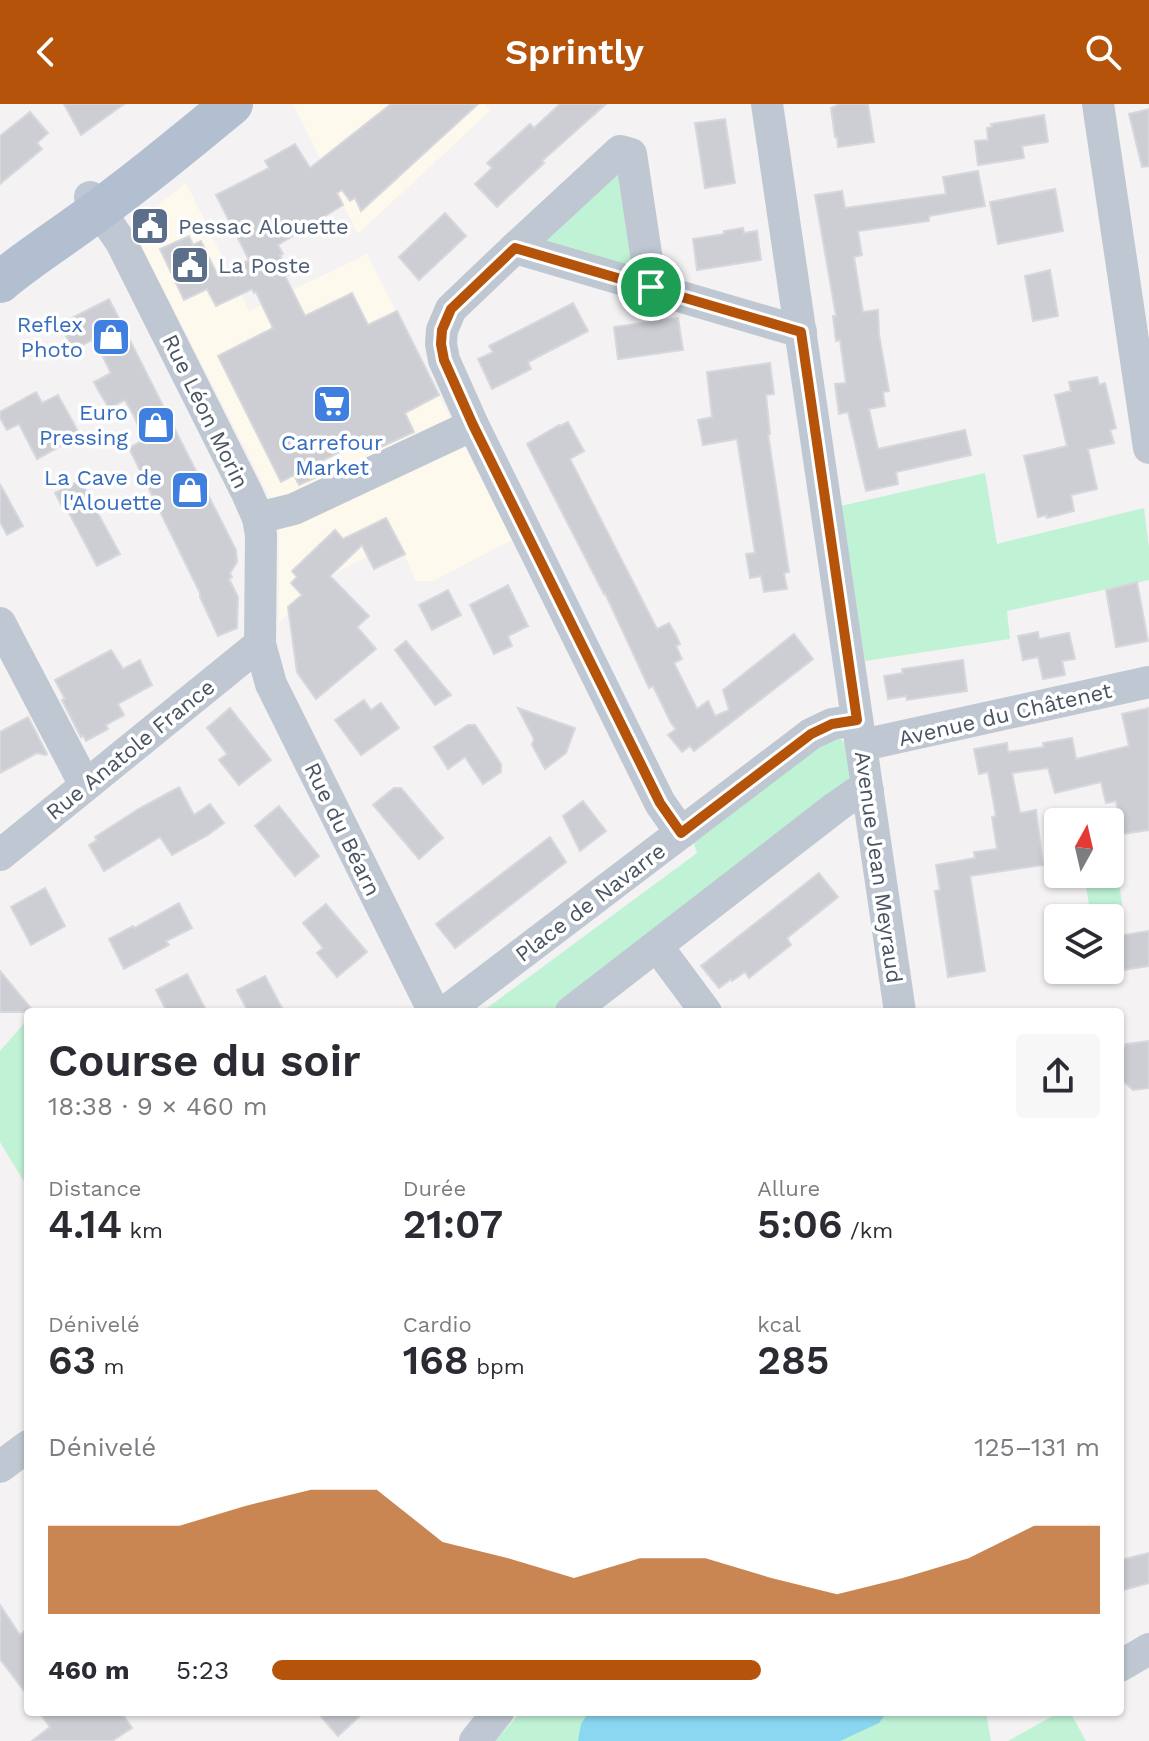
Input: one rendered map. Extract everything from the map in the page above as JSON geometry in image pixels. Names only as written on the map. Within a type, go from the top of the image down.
[{"type":"main road","points":[[15,270],[77,226],[94,203],[202,104]]},
{"type":"main road","points":[[94,203],[129,187],[232,104]]},
{"type":"street","name":"Avenue Jean Meyraud","points":[[767,104],[899,1008]]},
{"type":"street","points":[[1098,104],[1142,355],[1149,448]]},
{"type":"street","points":[[651,287],[631,154],[620,151],[451,309],[442,330],[441,344],[444,360],[473,425],[660,803],[681,833]]},
{"type":"street","name":"Rue Léon Morin","points":[[94,203],[121,242],[258,518],[261,535],[260,644]]},
{"type":"street","points":[[515,248],[801,332]]},
{"type":"street","points":[[258,518],[294,509],[473,425]]},
{"type":"street","points":[[0,623],[85,785]]},
{"type":"street","name":"Rue Anatole France","points":[[0,855],[260,644]]},
{"type":"street","name":"Rue du Béarn","points":[[260,644],[271,684],[432,1008]]},
{"type":"street","name":"Avenue du Châtenet","points":[[859,732],[872,743],[1149,682]]},
{"type":"street","name":"Place de Navarre","points":[[450,1008],[811,734],[832,724],[859,732]]},
{"type":"street","points":[[576,1008],[836,807],[856,793],[868,791]]},
{"type":"street","points":[[657,946],[703,1008]]},
{"type":"street","points":[[0,1467],[24,1449]]},
{"type":"street","points":[[1124,1664],[1149,1649]]},
{"type":"street","points":[[475,1741],[495,1716]]},
{"type":"shaded area","points":[[293,104],[485,104],[490,111],[358,234]]},
{"type":"shaded area","points":[[186,183],[249,311],[367,254],[512,540],[433,581],[416,581],[398,541],[339,571],[279,622],[279,517],[131,226]]},
{"type":"green space","points":[[619,168],[633,255],[630,263],[620,265],[547,244],[545,236]]},
{"type":"green space","points":[[985,473],[997,544],[1144,508],[1149,580],[1007,611],[1010,639],[865,661],[841,506]]},
{"type":"green space","points":[[838,738],[848,744],[851,786],[565,1008],[487,1008],[697,853],[691,835],[807,746]]},
{"type":"green space","points":[[1086,888],[1120,888],[1122,904],[1089,904]]},
{"type":"green space","points":[[24,1024],[24,1181],[0,1142],[0,1051]]},
{"type":"green space","points":[[517,1716],[987,1716],[991,1741],[495,1741]]},
{"type":"green space","points":[[1053,1716],[1072,1716],[1086,1741],[1008,1741]]},
{"type":"water","points":[[586,1716],[884,1716],[879,1723],[840,1741],[578,1741],[581,1724]]},
{"type":"building","points":[[64,104],[124,104],[81,135]]},
{"type":"building","points":[[391,104],[478,104],[361,211],[355,198],[350,201],[342,190],[337,193],[343,205],[278,245],[290,274],[285,276],[305,316],[352,293],[368,325],[397,311],[439,395],[405,413],[414,432],[375,450],[369,437],[314,465],[319,476],[299,485],[294,475],[281,482],[218,356],[273,328],[256,292],[252,289],[216,306],[207,289],[184,300],[160,249],[189,236],[193,245],[201,241],[218,276],[249,260],[216,195],[269,168],[265,161],[295,144],[310,168]]},
{"type":"building","points":[[560,104],[606,104],[542,161],[544,163],[497,207],[475,184],[492,168],[487,163],[530,124],[534,128]]},
{"type":"building","points":[[840,104],[868,104],[874,142],[838,147],[831,108]]},
{"type":"building","points":[[1149,109],[1149,166],[1142,167],[1129,114]]},
{"type":"building","points":[[30,112],[48,133],[37,143],[42,149],[0,184],[0,136]]},
{"type":"building","points":[[1044,115],[1048,142],[1022,146],[1024,158],[978,165],[975,141],[988,140],[987,128],[992,127],[991,124]]},
{"type":"building","points":[[725,119],[735,183],[705,188],[695,123]]},
{"type":"building","points":[[978,171],[985,206],[929,216],[929,221],[858,231],[862,255],[854,257],[863,312],[878,310],[889,391],[883,392],[885,406],[869,409],[878,449],[965,430],[971,455],[896,472],[898,484],[866,491],[848,412],[839,414],[835,384],[846,383],[840,340],[836,341],[833,316],[836,316],[815,195],[842,191],[845,208],[946,194],[943,177]]},
{"type":"building","points":[[1055,189],[1063,231],[998,244],[990,202]]},
{"type":"building","points":[[445,213],[466,236],[419,280],[399,257]]},
{"type":"building","points":[[743,228],[744,233],[757,231],[761,260],[697,270],[693,239]]},
{"type":"building","points":[[1050,270],[1058,316],[1033,321],[1025,276]]},
{"type":"building","points":[[109,299],[236,550],[237,562],[229,579],[238,597],[237,628],[218,636],[129,448],[144,440],[134,416],[125,400],[109,408],[98,390],[94,382],[111,373],[94,339],[73,350],[60,324]]},
{"type":"building","points":[[573,303],[588,331],[528,362],[531,369],[492,389],[478,359],[493,352],[489,346]]},
{"type":"building","points":[[678,318],[683,350],[618,359],[614,327]]},
{"type":"building","points":[[770,363],[774,394],[766,395],[768,434],[789,572],[784,573],[787,589],[764,592],[761,576],[750,578],[746,554],[755,553],[737,439],[703,445],[698,420],[712,417],[707,372]]},
{"type":"building","points":[[1097,377],[1099,385],[1105,383],[1116,428],[1110,430],[1114,443],[1088,449],[1097,489],[1071,495],[1074,511],[1047,518],[1047,515],[1038,517],[1024,456],[1067,446],[1055,395],[1071,391],[1069,382]]},
{"type":"building","points":[[36,392],[42,403],[58,395],[80,435],[37,459],[19,424],[7,430],[0,418],[0,412]]},
{"type":"building","points":[[568,422],[584,451],[570,459],[657,629],[669,623],[676,635],[680,644],[676,646],[682,659],[674,663],[697,709],[708,701],[715,716],[729,710],[723,690],[794,634],[813,659],[694,751],[690,746],[682,752],[668,735],[676,729],[653,686],[649,688],[605,593],[527,444]]},
{"type":"building","points":[[79,481],[98,506],[95,508],[120,554],[97,566],[67,509],[64,510],[55,493]]},
{"type":"building","points":[[0,484],[23,526],[7,535],[0,522]]},
{"type":"building","points":[[386,518],[405,554],[374,569],[362,545],[330,576],[369,616],[357,627],[376,649],[316,699],[297,672],[288,607],[302,595],[291,583],[297,577],[292,571],[335,530],[343,539]]},
{"type":"building","points":[[1137,582],[1148,641],[1116,647],[1106,590]]},
{"type":"building","points":[[508,585],[528,626],[508,636],[512,646],[494,654],[470,605]]},
{"type":"building","points":[[448,590],[461,615],[432,630],[419,605]]},
{"type":"building","points":[[1038,632],[1039,639],[1069,633],[1075,659],[1062,661],[1065,675],[1043,679],[1038,657],[1023,660],[1018,636]]},
{"type":"building","points":[[406,641],[451,695],[435,705],[395,650]]},
{"type":"building","points":[[111,650],[123,669],[140,660],[152,685],[118,704],[124,715],[106,725],[108,729],[86,741],[62,700],[65,699],[55,680]]},
{"type":"building","points":[[963,660],[967,691],[907,700],[906,696],[888,699],[884,676],[903,673],[902,669]]},
{"type":"building","points":[[364,700],[371,710],[381,703],[399,728],[361,755],[335,720]]},
{"type":"building","points":[[230,708],[271,760],[239,785],[219,760],[227,754],[207,728]]},
{"type":"building","points":[[518,708],[575,728],[566,753],[545,769],[532,745],[534,739]]},
{"type":"building","points":[[1149,708],[1149,830],[1124,834],[1124,808],[1117,808],[1116,801],[1106,803],[1101,782],[1055,793],[1048,768],[1012,773],[1020,813],[1036,810],[1043,865],[970,876],[985,971],[948,977],[935,891],[940,890],[936,865],[975,858],[974,852],[997,849],[992,817],[996,816],[988,772],[979,774],[974,749],[1007,743],[1008,752],[1044,747],[1043,743],[1072,738],[1076,759],[1129,746],[1122,714]]},
{"type":"building","points":[[28,717],[47,754],[37,753],[0,773],[0,732]]},
{"type":"building","points":[[468,725],[475,725],[501,764],[501,772],[483,784],[465,757],[448,769],[434,747]]},
{"type":"building","points":[[179,787],[194,815],[210,804],[224,823],[172,855],[160,837],[104,871],[89,845],[97,840],[95,837]]},
{"type":"building","points":[[394,788],[401,788],[443,838],[419,859],[373,805]]},
{"type":"building","points":[[583,801],[606,831],[580,851],[563,816]]},
{"type":"building","points":[[279,806],[319,856],[295,876],[255,826]]},
{"type":"building","points":[[550,837],[566,862],[455,948],[436,924]]},
{"type":"building","points":[[819,873],[838,897],[787,938],[791,945],[749,978],[745,972],[719,988],[701,966]]},
{"type":"building","points":[[45,888],[65,926],[31,945],[11,907]]},
{"type":"building","points":[[179,903],[192,928],[166,941],[169,945],[124,969],[109,939]]},
{"type":"building","points":[[326,904],[367,952],[337,977],[317,953],[323,948],[303,923]]},
{"type":"building","points":[[1149,931],[1149,966],[1124,970],[1124,935]]},
{"type":"building","points":[[0,971],[31,1008],[24,1008],[24,1012],[0,1012]]},
{"type":"building","points":[[187,974],[205,1008],[165,1008],[156,990]]},
{"type":"building","points":[[265,976],[282,1008],[246,1008],[237,990]]},
{"type":"building","points":[[1149,1041],[1149,1088],[1133,1090],[1124,1082],[1126,1044]]},
{"type":"building","points":[[1149,1553],[1149,1583],[1124,1590],[1124,1559]]},
{"type":"building","points":[[0,1605],[20,1635],[24,1632],[24,1691],[0,1659]]},
{"type":"building","points":[[42,1716],[124,1716],[132,1728],[112,1741],[32,1741],[50,1727]]},
{"type":"building","points":[[320,1716],[360,1716],[338,1736]]},
{"type":"place","name":"Pessac Alouette","points":[[150,226]]},
{"type":"place","name":"La Poste","points":[[190,265]]},
{"type":"place","name":"Reflex Photo","points":[[111,337]]},
{"type":"place","name":"Carrefour Market","points":[[332,404]]},
{"type":"place","name":"Euro Pressing","points":[[156,425]]},
{"type":"place","name":"La Cave de l'Alouette","points":[[190,490]]},
{"type":"route","points":[[515,248],[651,287],[801,332],[857,720],[832,724],[811,734],[681,833],[660,803],[473,425],[444,360],[441,344],[442,330],[451,309],[515,248]]}]
